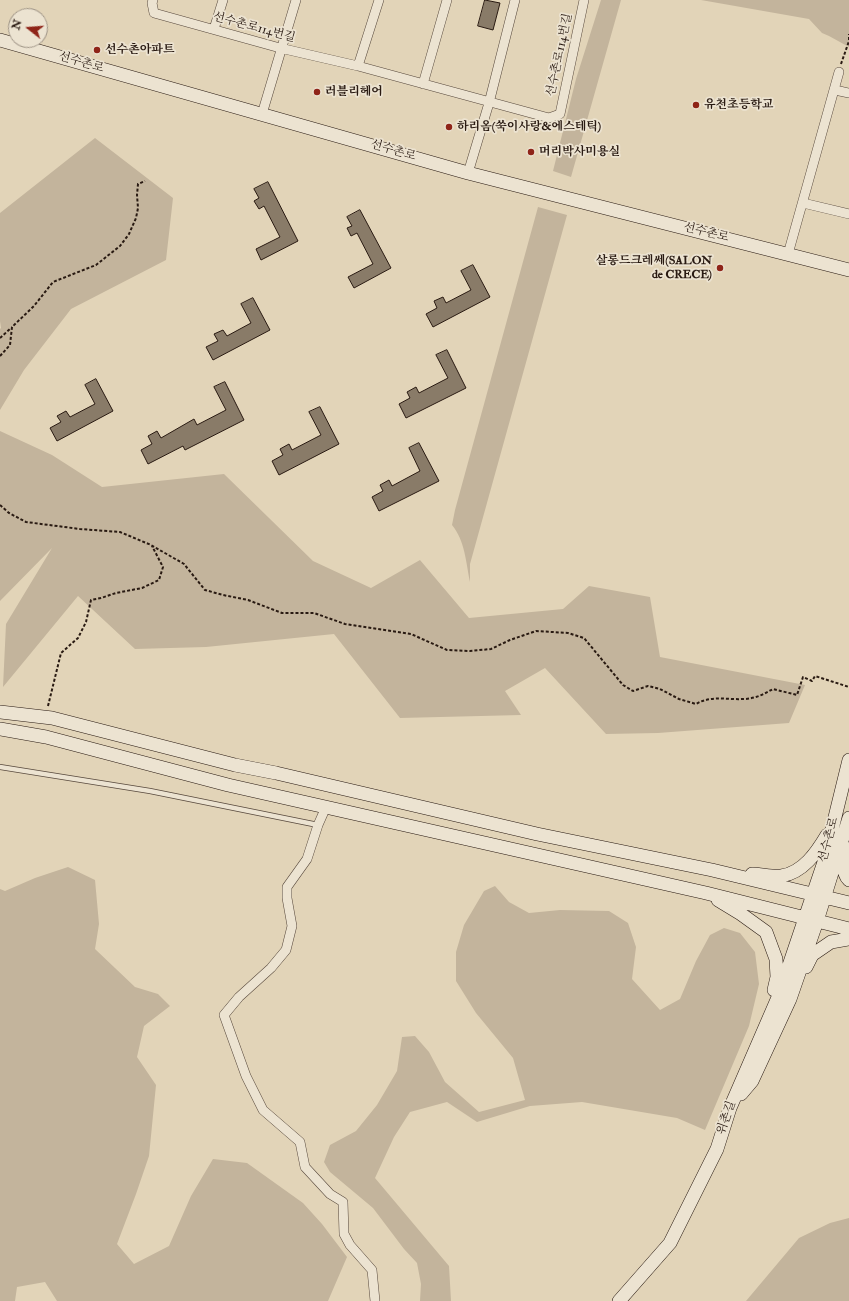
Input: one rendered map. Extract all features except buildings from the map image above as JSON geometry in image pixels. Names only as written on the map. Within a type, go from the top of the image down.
[{"type":"street","points":[[214,29],[223,0]]},
{"type":"street","points":[[262,114],[280,48],[296,0]]},
{"type":"street","points":[[358,66],[379,0]]},
{"type":"street","points":[[423,84],[447,0]]},
{"type":"street","points":[[468,173],[489,103],[515,0]]},
{"type":"street","name":"선수촌로114번길","points":[[152,1],[154,13],[280,48],[358,66],[489,103],[549,118],[560,114],[584,0]]},
{"type":"street","name":"선수촌로","points":[[0,40],[468,173],[849,270]]},
{"type":"street","points":[[788,254],[839,72]]},
{"type":"street","points":[[835,90],[849,93]]},
{"type":"street","points":[[802,203],[849,214]]},
{"type":"street","points":[[0,712],[45,718],[235,765],[276,773],[537,834],[712,870],[849,903]]},
{"type":"street","points":[[0,730],[46,737],[228,785],[706,893],[849,929]]},
{"type":"street","name":"선수촌로","points":[[818,896],[824,862],[849,760]]},
{"type":"street","points":[[326,807],[318,825],[307,859],[287,887],[287,898],[292,926],[286,950],[271,968],[239,997],[224,1015],[246,1076],[263,1110],[300,1142],[305,1167],[330,1194],[343,1202],[344,1234],[350,1246],[372,1270],[375,1301]]},
{"type":"street","name":"선수촌로","points":[[811,920],[818,896],[849,818]]},
{"type":"street","points":[[712,870],[781,876],[800,869],[821,845],[834,821]]},
{"type":"street","points":[[849,826],[844,862],[846,877],[849,880]]},
{"type":"street","points":[[706,893],[741,914],[766,932],[776,959],[777,977],[765,1024]]},
{"type":"street","points":[[790,999],[811,920]]},
{"type":"street","name":"위촌길","points":[[619,1301],[670,1243],[717,1149],[730,1108],[811,920]]},
{"type":"street","points":[[730,1108],[752,1080],[812,955],[831,942],[849,939]]},
{"type":"lane","points":[[0,767],[150,791],[318,825]]},
{"type":"path","points":[[844,52],[849,41],[849,34]]},
{"type":"path","points":[[0,338],[34,306],[53,282],[96,265],[120,246],[129,234],[136,218],[138,208],[138,184],[145,181]]},
{"type":"path","points":[[0,356],[10,345],[12,327]]},
{"type":"path","points":[[0,505],[9,514],[26,522],[80,529],[120,532],[151,545],[184,564],[205,590],[248,600],[282,613],[314,613],[345,624],[411,634],[447,650],[470,651],[491,649],[510,640],[536,632],[568,633],[584,638],[623,685],[633,691],[648,686],[660,689],[679,699],[696,704],[702,700],[716,698],[744,699],[759,697],[773,689],[797,695],[804,677],[812,681],[815,676],[849,687]]},
{"type":"path","points":[[45,718],[61,653],[78,638],[86,622],[91,600],[142,588],[159,580],[163,567],[151,545]]},
{"type":"shaded area","points":[[601,0],[621,0],[571,177],[553,171],[576,79]]},
{"type":"shaded area","points":[[701,0],[849,0],[849,47],[822,33],[809,19]]},
{"type":"shaded area","points":[[95,138],[173,198],[166,260],[71,309],[24,370],[0,410],[0,213]]},
{"type":"shaded area","points":[[538,207],[567,215],[470,564],[470,582],[460,538],[452,525]]},
{"type":"shaded area","points":[[0,431],[52,455],[102,487],[224,474],[313,561],[371,588],[420,560],[469,618],[563,609],[589,586],[650,597],[660,657],[805,685],[789,723],[658,733],[606,734],[545,668],[505,691],[521,715],[400,718],[334,634],[206,647],[135,649],[78,596],[3,687],[6,624],[52,548],[0,601]]},
{"type":"shaded area","points":[[68,867],[95,880],[99,924],[95,949],[135,987],[158,994],[170,1006],[144,1026],[137,1057],[156,1085],[149,1156],[117,1244],[134,1264],[169,1246],[191,1196],[213,1159],[247,1163],[303,1203],[322,1224],[347,1257],[328,1301],[57,1301],[45,1282],[17,1287],[15,1301],[0,1301],[0,889],[5,891],[35,878]]},
{"type":"shaded area","points":[[495,886],[509,902],[529,913],[560,910],[609,911],[628,923],[636,947],[632,979],[660,1010],[680,999],[696,961],[710,935],[724,928],[740,933],[755,952],[759,984],[749,1026],[705,1130],[677,1118],[582,1102],[530,1106],[477,1122],[447,1102],[410,1112],[394,1137],[375,1178],[449,1266],[451,1301],[420,1301],[421,1284],[417,1263],[404,1249],[373,1208],[330,1172],[324,1162],[330,1145],[356,1131],[377,1105],[397,1071],[402,1037],[415,1036],[429,1052],[445,1082],[479,1112],[525,1100],[513,1058],[476,1013],[456,981],[456,952],[464,925],[484,891]]},
{"type":"shaded area","points":[[849,1218],[849,1301],[746,1301],[799,1238],[830,1223]]},
{"type":"place","name":"선수촌아파트","points":[[97,50]]},
{"type":"place","name":"러블리헤어","points":[[317,92]]},
{"type":"place","name":"유천초등학교","points":[[696,105]]},
{"type":"place","name":"하리옴(쑥이사랑&에스테틱)","points":[[449,127]]},
{"type":"place","name":"머리박사미용실","points":[[531,152]]},
{"type":"place","name":"살롱드크레쎄(SALON de CRECE)","points":[[720,268]]}]
